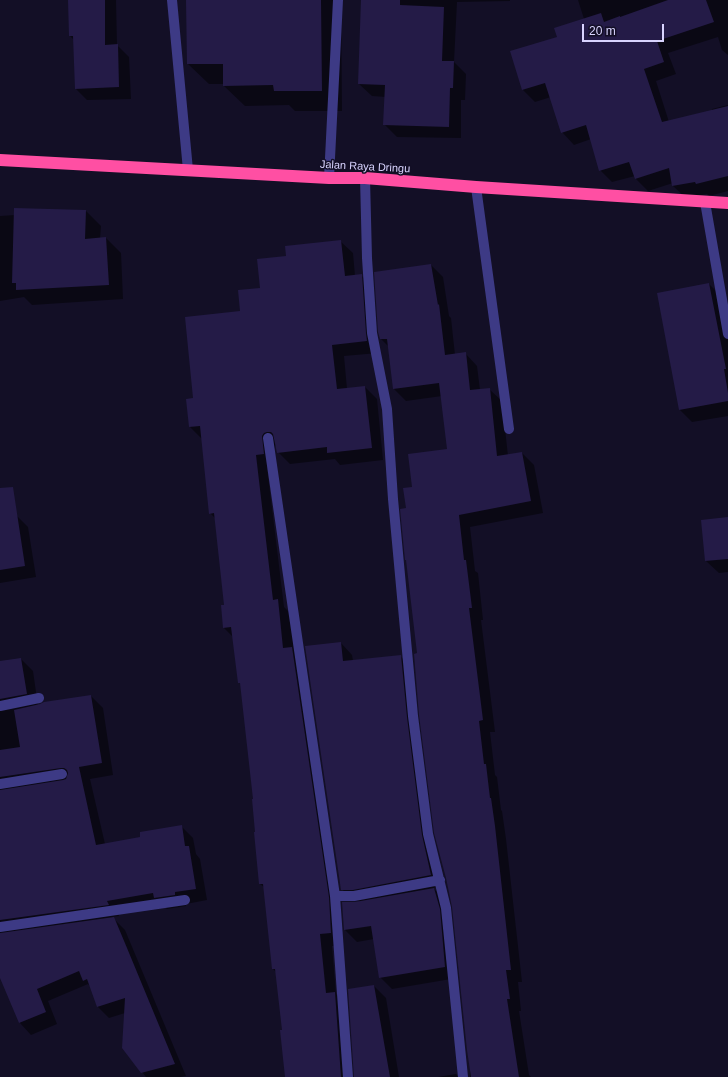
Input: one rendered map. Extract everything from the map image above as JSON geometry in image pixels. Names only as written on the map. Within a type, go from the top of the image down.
[{"type":"highway","name":"Jalan Raya Dringu","points":[[0,160],[329,178],[365,178],[476,188],[728,203]]},
{"type":"street","points":[[172,0],[188,170]]},
{"type":"street","points":[[329,178],[338,0]]},
{"type":"street","points":[[365,178],[367,258],[372,333],[387,409],[393,499],[413,716],[428,834],[446,908],[463,1077]]},
{"type":"street","points":[[476,188],[509,429]]},
{"type":"street","points":[[705,202],[728,334]]},
{"type":"street","points":[[268,438],[335,896],[348,1077]]},
{"type":"street","points":[[0,706],[39,698]]},
{"type":"street","points":[[0,784],[62,774]]},
{"type":"street","points":[[335,896],[354,896],[440,880]]},
{"type":"street","points":[[0,927],[185,900]]},
{"type":"building","points":[[68,0],[105,0],[105,45],[118,44],[119,87],[75,89],[73,36],[69,36]]},
{"type":"building","points":[[186,0],[321,0],[322,91],[274,91],[273,85],[223,86],[223,64],[187,64]]},
{"type":"building","points":[[361,0],[400,0],[400,5],[444,7],[442,61],[454,61],[453,88],[450,88],[449,127],[383,125],[385,85],[358,84]]},
{"type":"building","points":[[668,0],[706,0],[714,22],[657,41],[664,62],[644,69],[662,122],[728,106],[728,176],[696,184],[695,182],[672,186],[669,168],[635,179],[629,162],[599,171],[586,125],[561,133],[545,83],[522,90],[510,51],[557,37],[554,28],[601,13],[604,22]]},
{"type":"building","points":[[14,208],[86,210],[85,239],[106,237],[109,285],[16,290],[16,283],[12,283]]},
{"type":"building","points":[[341,240],[345,276],[362,274],[367,341],[332,345],[337,389],[365,386],[372,448],[327,453],[327,447],[277,453],[273,434],[271,432],[267,432],[262,436],[264,454],[256,455],[273,600],[278,599],[283,648],[292,647],[329,897],[331,933],[320,934],[326,993],[335,992],[341,1077],[285,1077],[280,1030],[282,1030],[275,969],[272,969],[263,884],[259,884],[254,832],[253,799],[240,683],[238,683],[231,627],[223,628],[221,605],[224,605],[214,513],[209,514],[200,426],[189,427],[186,399],[193,398],[185,317],[240,311],[238,290],[260,288],[257,259],[286,256],[285,246]]},
{"type":"building","points":[[431,264],[438,305],[439,304],[445,355],[466,352],[470,390],[490,388],[497,456],[522,452],[531,501],[459,515],[464,560],[466,560],[472,608],[469,608],[483,720],[479,721],[484,764],[486,764],[495,826],[511,970],[506,970],[510,999],[507,999],[519,1077],[471,1077],[452,907],[434,833],[419,715],[414,654],[417,653],[400,509],[406,508],[403,488],[412,487],[408,454],[447,449],[439,383],[393,389],[387,339],[380,339],[378,332],[374,272]]},
{"type":"building","points":[[709,283],[726,369],[724,369],[728,401],[679,410],[657,293]]},
{"type":"building","points":[[13,487],[25,566],[0,570],[0,488]]},
{"type":"building","points":[[728,517],[728,559],[705,561],[701,520]]},
{"type":"building","points":[[341,642],[343,661],[401,655],[407,717],[422,835],[431,875],[353,890],[341,890],[305,646]]},
{"type":"building","points":[[21,658],[27,694],[0,699],[0,661]]},
{"type":"building","points":[[91,695],[102,763],[79,767],[96,845],[140,837],[140,832],[182,825],[185,846],[189,846],[196,889],[175,892],[175,895],[154,898],[153,893],[107,901],[109,905],[0,920],[0,790],[63,780],[66,779],[68,773],[67,770],[61,768],[0,777],[0,750],[20,747],[14,710],[44,702]]},
{"type":"building","points":[[434,888],[440,909],[445,967],[379,978],[371,926],[344,930],[342,902],[355,902]]},
{"type":"building","points":[[114,917],[175,1064],[141,1073],[122,1048],[125,998],[97,1007],[87,979],[83,981],[79,971],[37,989],[46,1012],[19,1023],[0,978],[0,933]]},
{"type":"building","points":[[374,985],[390,1077],[354,1077],[348,989]]}]
